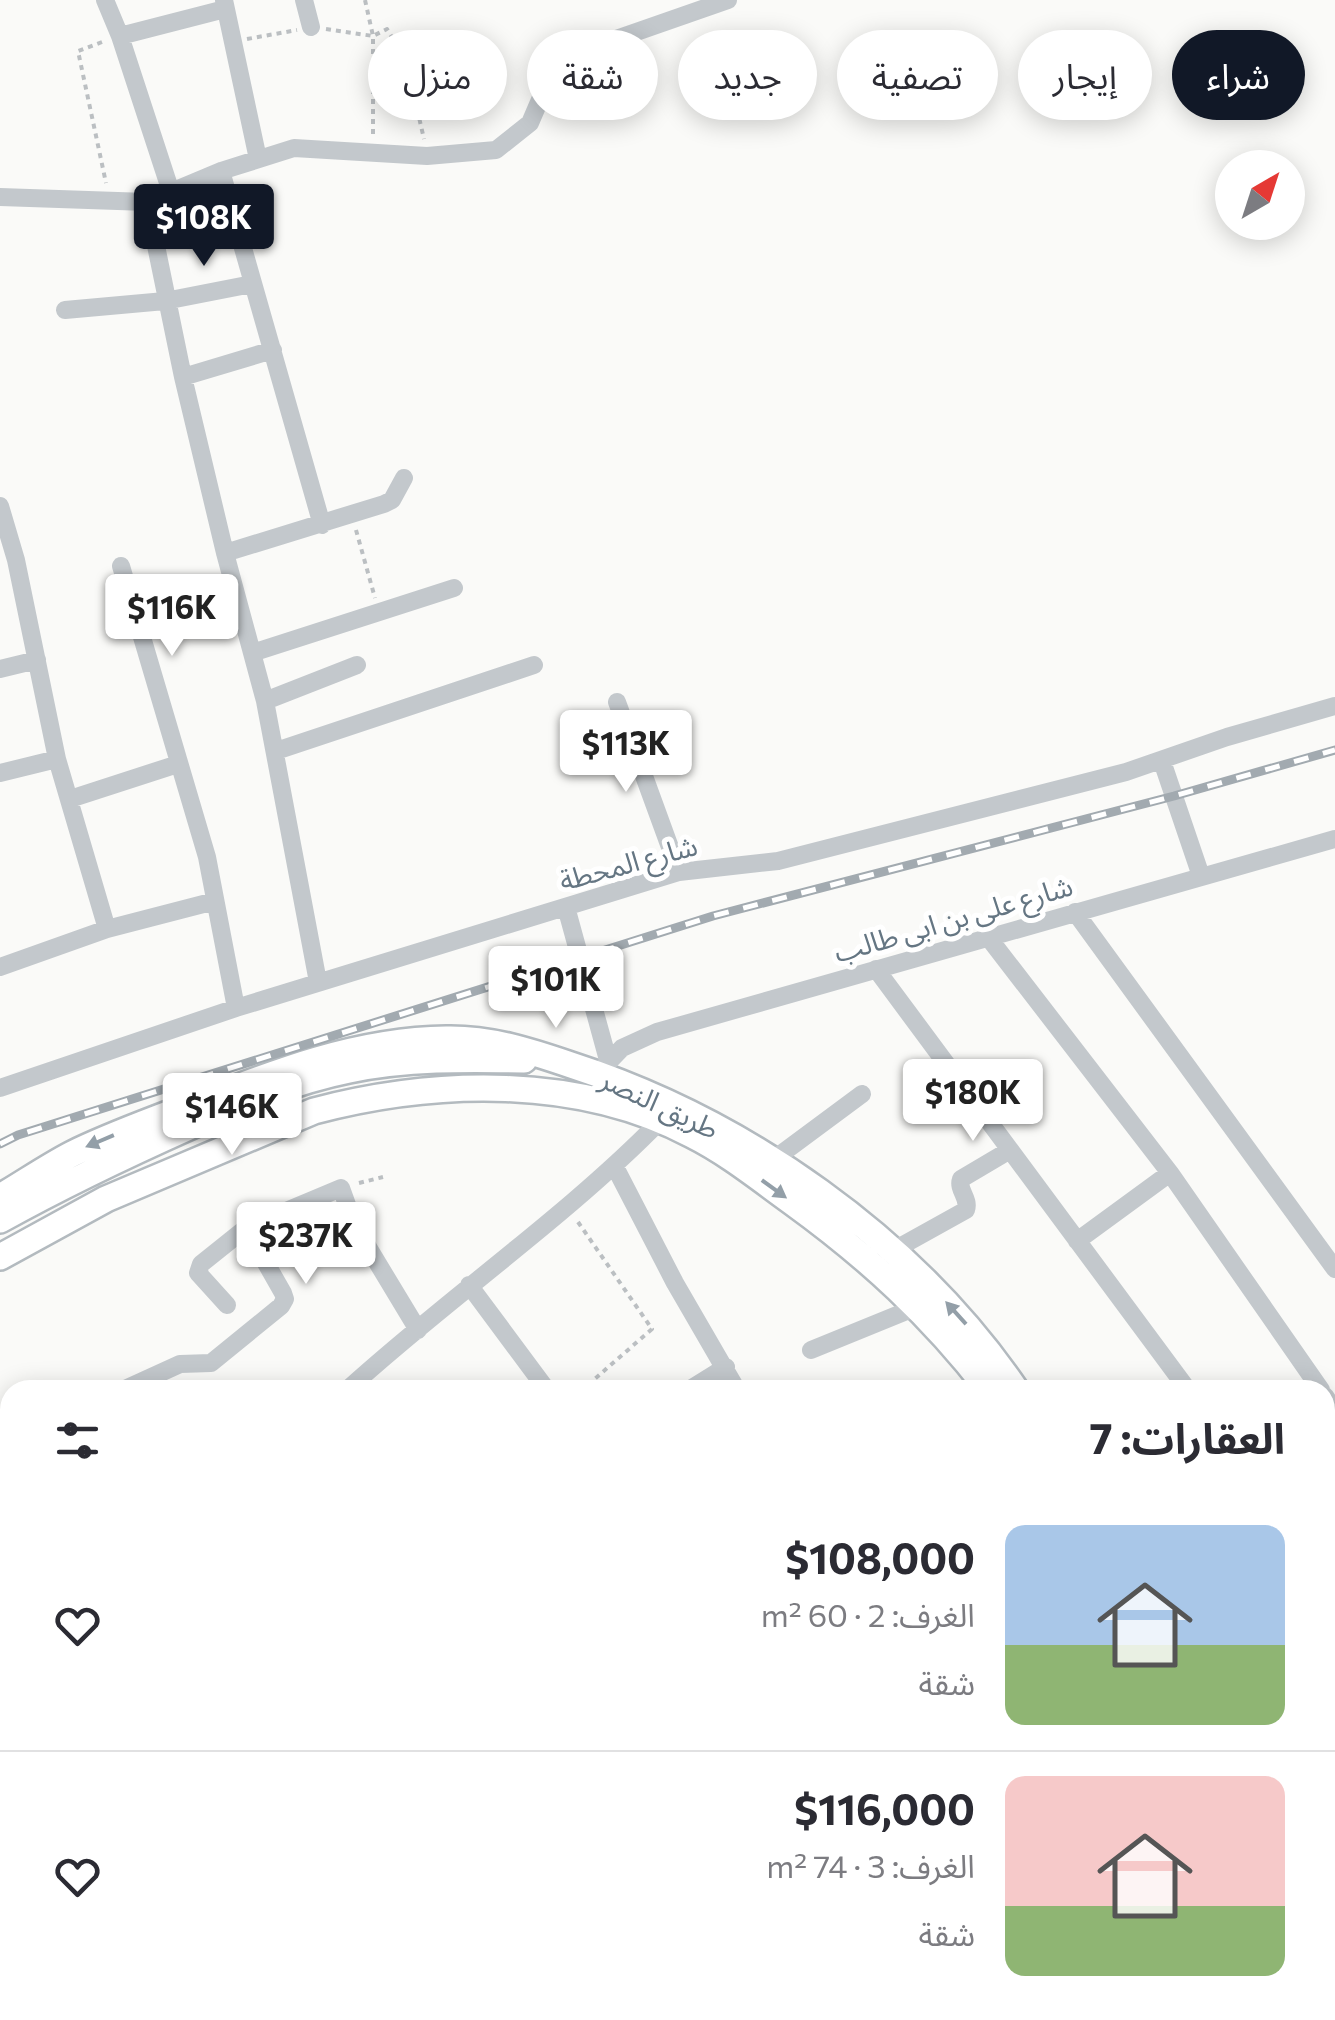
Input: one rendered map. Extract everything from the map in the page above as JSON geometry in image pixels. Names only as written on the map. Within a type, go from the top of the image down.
[{"type":"street","points":[[105,0],[171,192]]},
{"type":"street","points":[[304,0],[311,27]]},
{"type":"street","points":[[0,197],[147,202],[221,170],[294,148],[428,156],[496,150],[530,123],[545,88],[567,66],[599,45],[728,0]]},
{"type":"street","points":[[120,36],[225,4],[258,159]]},
{"type":"street","points":[[221,170],[322,525]]},
{"type":"street","points":[[147,202],[183,378],[276,751],[318,982]]},
{"type":"street","points":[[65,310],[166,300],[252,284]]},
{"type":"street","points":[[183,378],[273,350]]},
{"type":"street","points":[[225,554],[392,500],[404,478]]},
{"type":"street","points":[[0,506],[8,562],[37,660],[57,759],[107,929]]},
{"type":"street","points":[[122,566],[207,858],[236,1008]]},
{"type":"street","points":[[252,653],[454,588]]},
{"type":"street","points":[[0,669],[37,660]]},
{"type":"street","points":[[265,701],[357,664]]},
{"type":"street","points":[[276,751],[534,665]]},
{"type":"street","points":[[617,702],[679,872]]},
{"type":"street","name":"شارع المحطة","points":[[0,1088],[236,1008],[679,872],[778,861],[1162,761],[1227,737],[1335,706]]},
{"type":"street","points":[[0,773],[57,759]]},
{"type":"street","points":[[1162,761],[1201,876]]},
{"type":"street","points":[[70,799],[178,764]]},
{"type":"street","name":"شارع على بن ابى طالب","points":[[603,1067],[622,1048],[656,1032],[1335,839]]},
{"type":"street","points":[[0,967],[107,929],[215,900]]},
{"type":"street","points":[[566,906],[603,1067]]},
{"type":"street","points":[[1075,912],[1335,1269]]},
{"type":"street","points":[[988,937],[1170,1172],[1314,1380]]},
{"type":"street","points":[[876,969],[1181,1380]]},
{"type":"street","name":"طريق النصر","points":[[0,1197],[92,1144],[270,1074],[333,1054],[422,1041],[468,1039],[559,1061],[603,1067],[773,1160],[894,1250],[970,1328],[1009,1380]]},
{"type":"street","points":[[0,1220],[96,1168],[273,1091],[349,1070],[427,1060],[558,1078],[607,1092],[660,1120],[615,1167],[359,1380]]},
{"type":"street","points":[[0,1241],[104,1184],[280,1107],[372,1084],[466,1068],[559,1061]]},
{"type":"street","name":"طريق النصر","points":[[0,1256],[106,1199],[280,1123],[350,1102],[465,1090],[562,1092],[622,1105],[660,1120],[733,1160],[833,1232],[919,1306],[981,1380]]},
{"type":"street","points":[[773,1160],[862,1094]]},
{"type":"street","points":[[894,1250],[966,1210],[968,1203],[961,1179],[1010,1150]]},
{"type":"street","points":[[615,1167],[675,1283],[732,1380]]},
{"type":"street","points":[[1077,1240],[1170,1172]]},
{"type":"street","points":[[227,1306],[198,1273],[201,1264],[246,1228],[341,1188],[354,1224],[418,1330]]},
{"type":"street","points":[[146,1380],[180,1364],[210,1363],[281,1306],[283,1293],[246,1228]]},
{"type":"street","points":[[469,1285],[540,1380]]},
{"type":"street","points":[[812,1350],[919,1306]]},
{"type":"street","points":[[705,1380],[726,1367]]},
{"type":"path","points":[[365,0],[372,30]]},
{"type":"path","points":[[233,42],[311,27],[368,35]]},
{"type":"path","points":[[110,202],[78,52],[120,36]]},
{"type":"path","points":[[372,120],[372,154]]},
{"type":"path","points":[[420,120],[428,156]]},
{"type":"path","points":[[352,516],[378,611]]},
{"type":"path","points":[[341,1188],[383,1176]]},
{"type":"path","points":[[566,1206],[652,1329],[593,1380]]},
{"type":"railway","points":[[0,1144],[18,1135],[713,916],[1335,750]]}]
